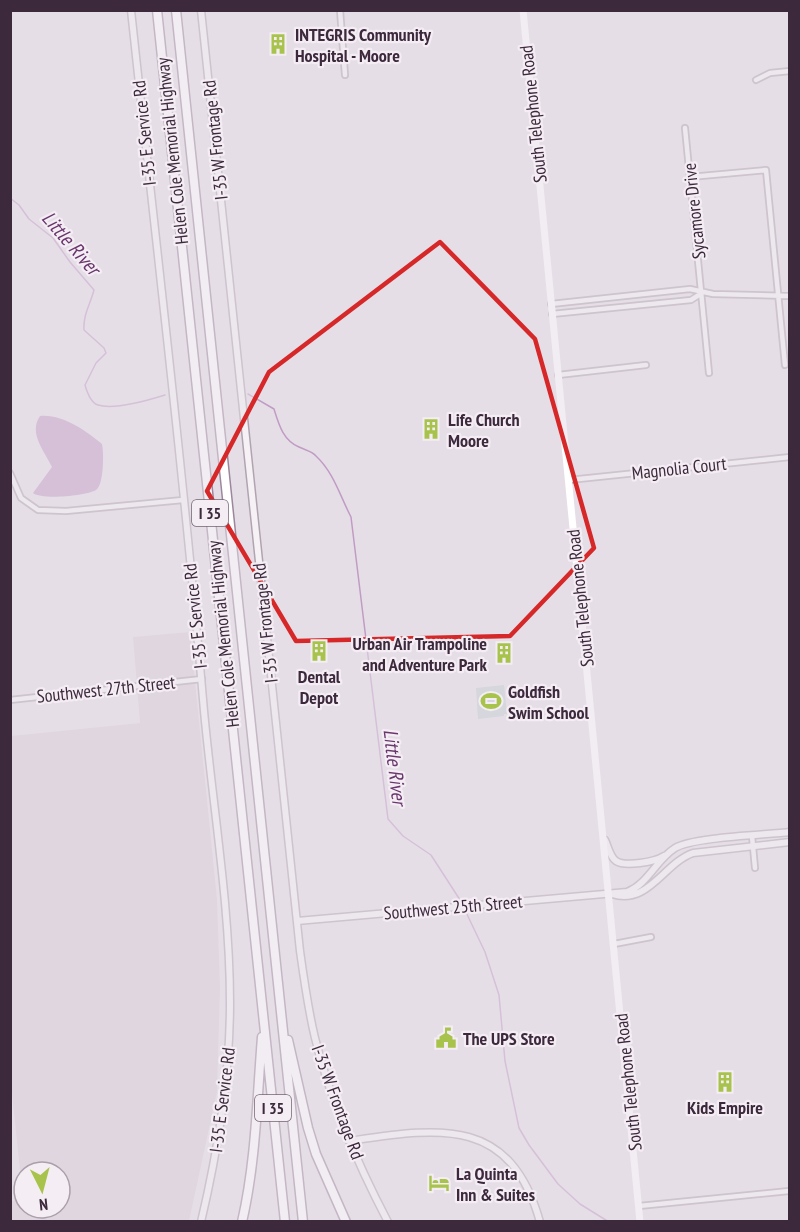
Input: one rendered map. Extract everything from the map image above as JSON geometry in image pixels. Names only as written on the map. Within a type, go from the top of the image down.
[{"type":"highway","name":"Helen Cole Memorial Highway","points":[[157,10],[285,1221]]},
{"type":"highway","name":"Helen Cole Memorial Highway","points":[[176,10],[303,1221]]},
{"type":"highway","points":[[281,1014],[316,1154],[346,1221]]},
{"type":"highway","points":[[242,1221],[252,1174],[256,1137],[264,1016]]},
{"type":"main road","name":"South Telephone Road","points":[[523,10],[640,1221]]},
{"type":"street","name":"I-35 E Service Rd","points":[[131,10],[202,679],[227,939],[230,1003],[228,1049],[220,1130],[201,1221]]},
{"type":"street","name":"I-35 W Frontage Rd","points":[[201,10],[304,983],[314,1036],[337,1111],[388,1221]]},
{"type":"street","points":[[340,10],[345,75]]},
{"type":"street","points":[[756,80],[770,73],[789,71]]},
{"type":"street","name":"Sycamore Drive","points":[[685,128],[709,373]]},
{"type":"street","points":[[690,177],[766,170],[785,365]]},
{"type":"street","points":[[551,303],[690,289],[702,293],[789,296]]},
{"type":"street","points":[[552,314],[691,300],[702,293]]},
{"type":"street","points":[[558,375],[646,365]]},
{"type":"street","name":"Magnolia Court","points":[[568,480],[789,457]]},
{"type":"street","points":[[10,473],[21,498],[29,506],[38,510],[66,511],[183,500]]},
{"type":"street","name":"Southwest 27th Street","points":[[10,700],[202,679]]},
{"type":"street","points":[[609,893],[627,892],[639,886],[667,855],[688,843],[789,832]]},
{"type":"street","points":[[752,836],[755,868]]},
{"type":"street","points":[[604,837],[617,862],[627,864],[645,862],[658,860],[667,855]]},
{"type":"street","points":[[609,893],[620,897],[643,892],[679,860],[693,853],[789,842]]},
{"type":"street","name":"Southwest 25th Street","points":[[297,921],[609,893]]},
{"type":"street","points":[[614,944],[651,938]]},
{"type":"street","points":[[349,1141],[435,1133],[462,1134],[482,1140],[500,1151],[516,1167],[532,1195],[540,1221]]},
{"type":"street","points":[[639,1206],[789,1191]]},
{"type":"highlighted area","points":[[440,242],[535,339],[594,548],[510,636],[296,641],[207,491],[269,372]]},
{"type":"shaded area","points":[[40,416],[66,421],[102,444],[102,476],[96,490],[64,496],[45,496],[33,493],[52,467],[37,436],[37,422]]},
{"type":"shaded area","points":[[190,632],[217,899],[220,988],[217,1092],[189,1221],[11,1221],[10,1201],[12,1201],[12,1220],[72,1220],[72,1160],[19,1160],[10,1074],[11,736],[140,723],[133,637]]},
{"type":"shaded area","name":"Goldfish Swim School","points":[[504,685],[507,714],[478,719],[476,688]]},
{"type":"waterway","name":"Little River","points":[[10,198],[19,205],[29,219],[53,238],[94,290],[84,330],[104,348],[106,353],[96,363],[85,385],[91,400],[98,405],[113,406],[132,404],[165,395]]},
{"type":"waterway","name":"Little River","points":[[248,394],[274,409],[285,436],[294,444],[312,453],[322,463],[332,477],[351,517],[388,819],[403,836],[431,855],[462,903]]},
{"type":"waterway","name":"Little River","points":[[464,908],[485,952],[499,995],[505,1061],[519,1128],[558,1184],[580,1204],[609,1222]]},
{"type":"place","name":"INTEGRIS Community Hospital - Moore","points":[[278,44]]},
{"type":"place","name":"Life Church Moore","points":[[431,429]]},
{"type":"place","name":"Dental Depot","points":[[319,651]]},
{"type":"place","name":"Urban Air Trampoline and Adventure Park","points":[[504,653]]},
{"type":"place","name":"Goldfish Swim School","points":[[491,701]]},
{"type":"place","name":"The UPS Store","points":[[446,1038]]},
{"type":"place","name":"Kids Empire","points":[[725,1082]]},
{"type":"place","name":"La Quinta Inn & Suites","points":[[439,1183]]}]
